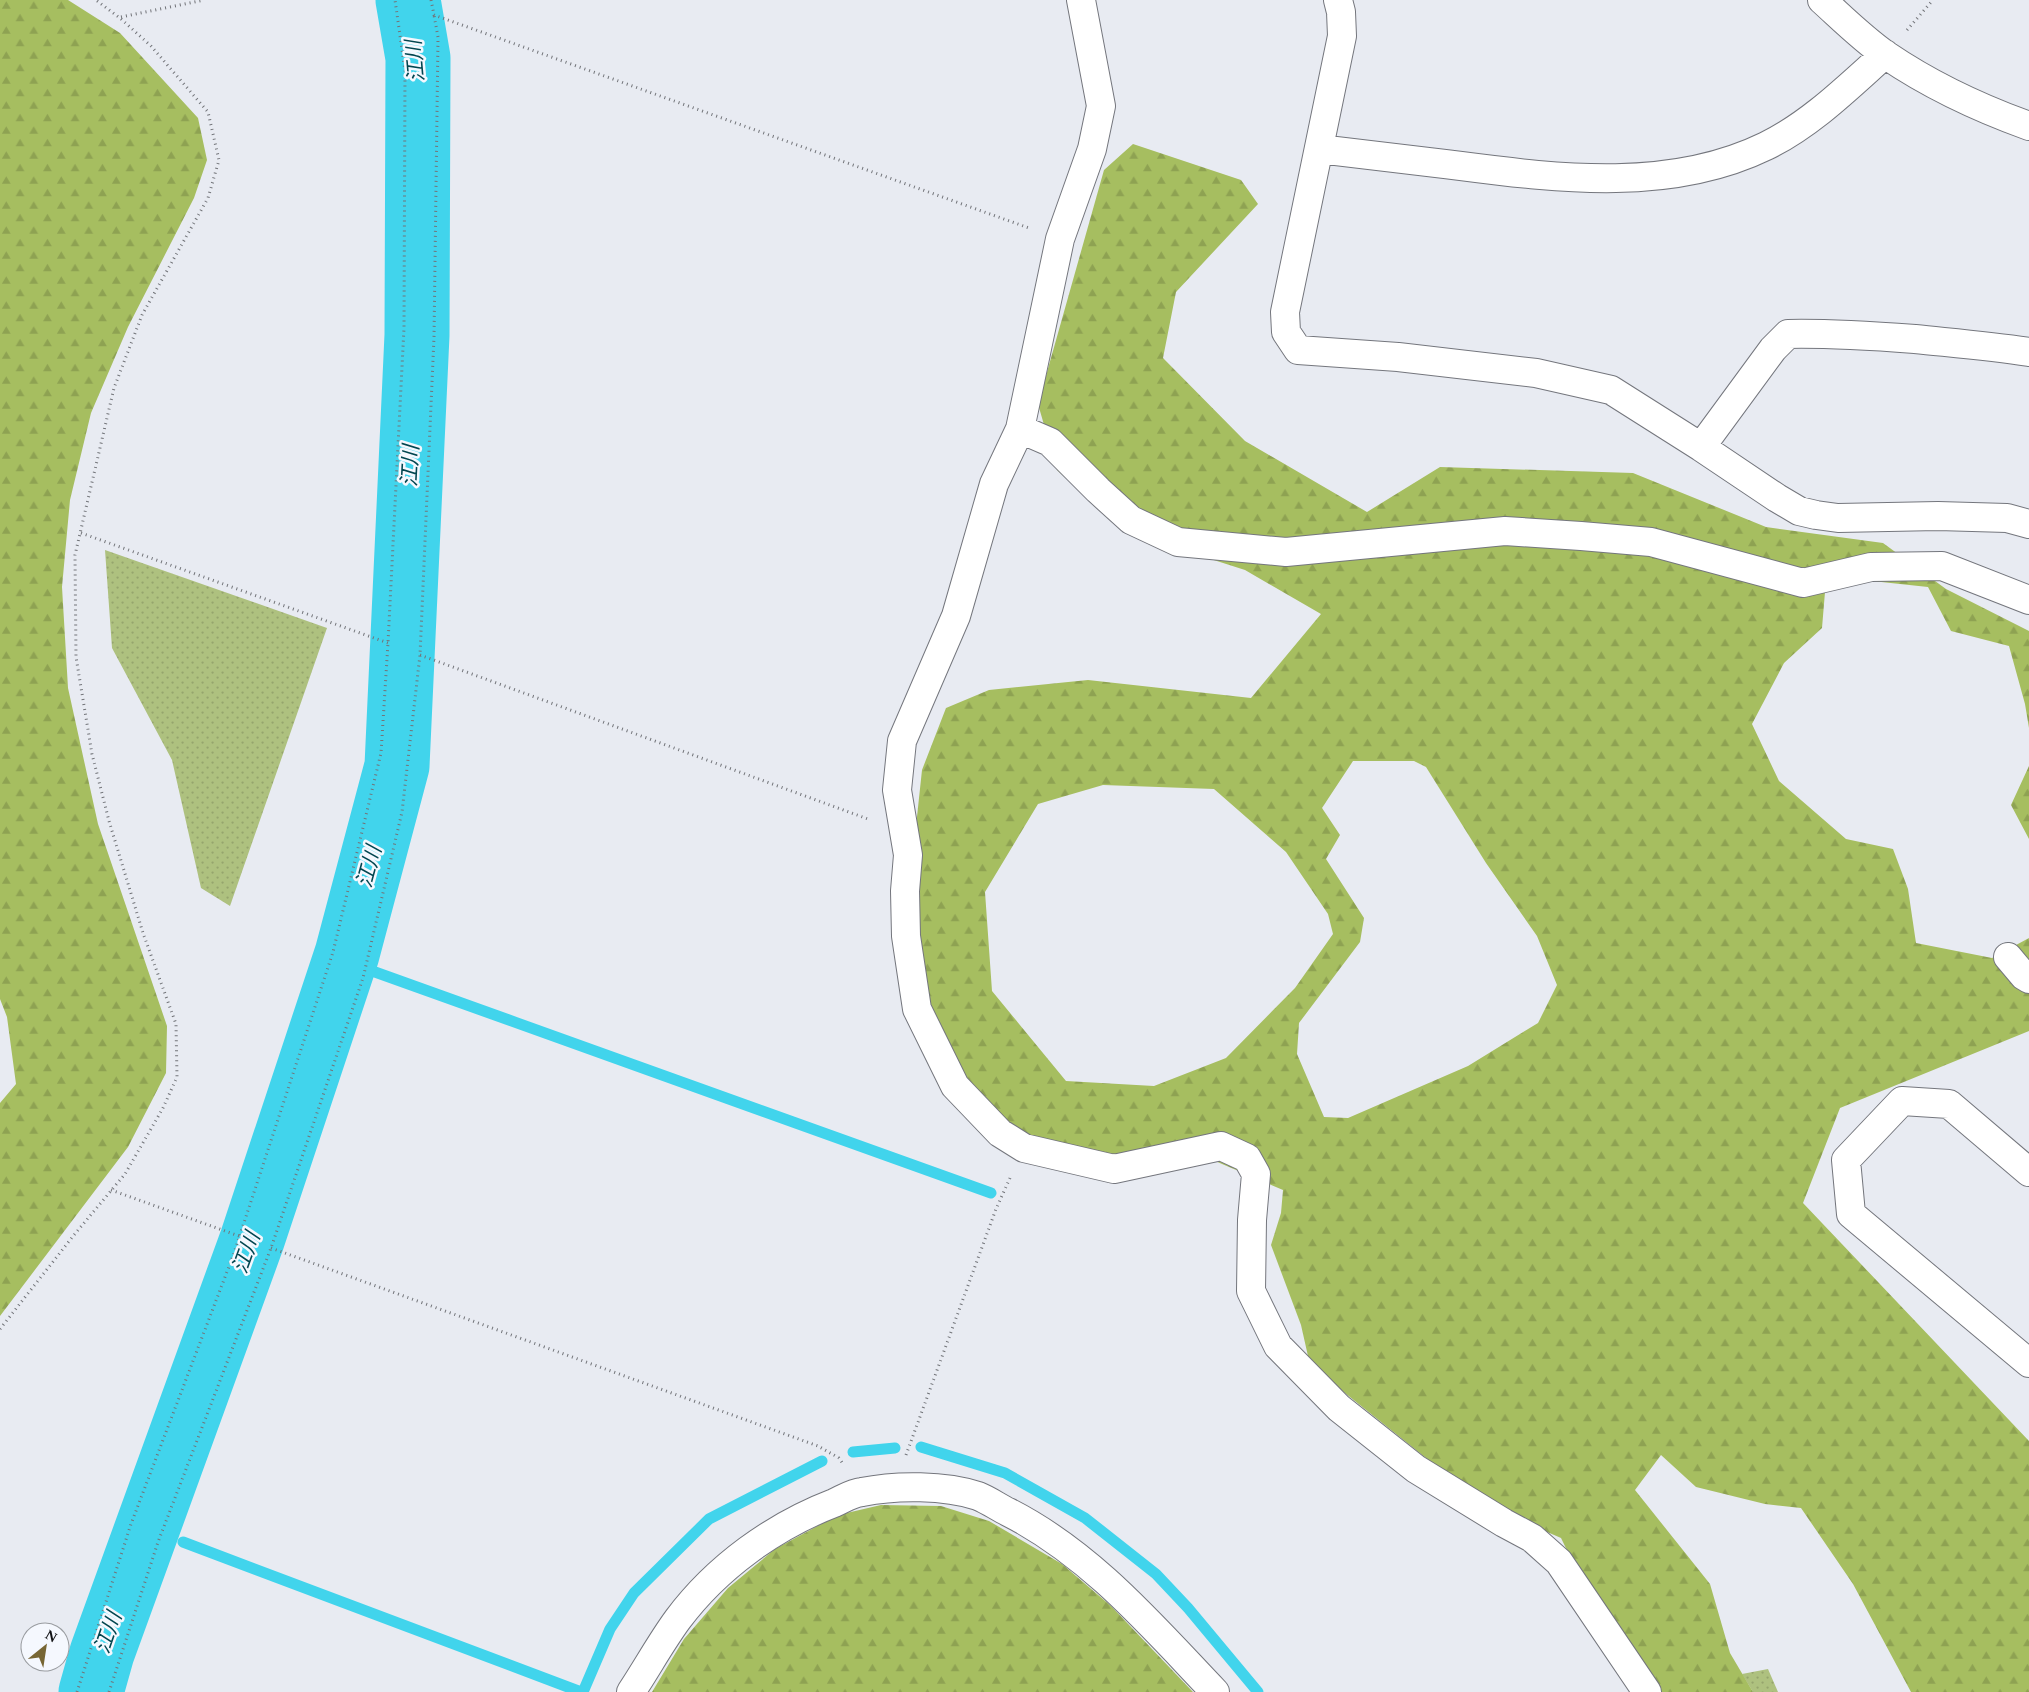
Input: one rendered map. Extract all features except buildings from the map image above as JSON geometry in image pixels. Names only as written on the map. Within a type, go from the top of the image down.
[{"type":"street","points":[[1081,0],[1101,106],[1092,149],[1060,239],[1020,429],[994,484],[956,616],[902,741],[898,790],[908,854],[905,891],[906,936],[917,1009],[955,1086],[1000,1133],[1024,1148],[1114,1169],[1221,1146],[1247,1158],[1256,1174],[1252,1220],[1251,1292],[1278,1346],[1339,1408],[1416,1469],[1532,1538],[1559,1562],[1647,1692]]},
{"type":"street","points":[[1338,0],[1341,12],[1342,36],[1285,312],[1286,332],[1298,350],[1398,357],[1536,373],[1611,390],[1702,447],[1777,498],[1800,511],[1816,515],[1838,518],[1938,516],[2007,518],[2029,524]]},
{"type":"street","points":[[1822,0],[1885,54],[1913,72],[1963,99],[2029,126]]},
{"type":"street","points":[[1319,149],[1526,174],[1642,177],[1694,170],[1732,160],[1767,146],[1811,118],[1885,54]]},
{"type":"street","points":[[1702,447],[1773,349],[1788,334],[1813,333],[1884,337],[2029,352]]},
{"type":"street","points":[[1020,429],[1050,442],[1131,520],[1178,542],[1286,552],[1505,531],[1581,536],[1651,542],[1804,583],[1871,568],[1942,566],[2029,600]]},
{"type":"street","points":[[2008,957],[2024,976],[2029,979]]},
{"type":"street","points":[[2029,1172],[1949,1104],[1940,1103],[1902,1101],[1846,1160],[1851,1214],[2029,1363]]},
{"type":"street","points":[[631,1692],[678,1618],[719,1574],[776,1531],[821,1508],[861,1492],[894,1488],[940,1489],[978,1496],[1028,1522],[1076,1554],[1127,1600],[1215,1692]]},
{"type":"path","points":[[0,1329],[125,1174],[163,1108],[177,1077],[176,1024],[143,933],[109,820],[92,754],[76,657],[75,555],[114,388],[142,315],[208,198],[219,160],[208,112],[151,46],[120,18],[96,0]]},
{"type":"path","points":[[120,18],[204,0]]},
{"type":"path","points":[[77,1692],[131,1524],[239,1236],[333,952],[381,753],[404,328],[405,71],[395,0]]},
{"type":"path","points":[[109,1692],[158,1542],[270,1248],[363,978],[402,812],[420,655],[434,337],[438,37],[431,0]]},
{"type":"path","points":[[1885,54],[1934,0]]},
{"type":"path","points":[[434,15],[1060,239]]},
{"type":"path","points":[[81,533],[388,643]]},
{"type":"path","points":[[420,655],[904,832]]},
{"type":"path","points":[[894,1488],[996,1209],[1024,1148]]},
{"type":"path","points":[[111,1190],[239,1236]]},
{"type":"path","points":[[270,1248],[818,1446],[839,1458],[861,1492]]},
{"type":"green space","points":[[0,0],[68,0],[120,33],[198,118],[207,160],[194,198],[128,327],[91,413],[70,500],[62,587],[68,688],[98,824],[167,1026],[166,1073],[128,1147],[0,1316],[0,1103],[16,1084],[7,1017],[0,999]]},
{"type":"green space","points":[[1133,144],[1241,180],[1258,204],[1176,292],[1163,358],[1245,441],[1367,512],[1440,467],[1633,473],[1766,527],[1883,543],[1946,589],[2029,631],[2029,728],[2025,704],[2009,646],[1951,631],[1928,587],[1872,581],[1825,592],[1822,628],[1784,663],[1752,724],[1779,781],[1846,839],[1893,849],[1908,889],[1916,943],[1992,958],[2029,938],[2029,1031],[1840,1108],[1803,1203],[2029,1441],[2029,1692],[1911,1692],[1853,1584],[1801,1508],[1765,1504],[1696,1487],[1661,1455],[1635,1490],[1710,1584],[1730,1653],[1753,1692],[1656,1692],[1585,1587],[1561,1538],[1531,1525],[1431,1462],[1310,1365],[1301,1325],[1271,1245],[1281,1213],[1283,1190],[1208,1158],[1115,1160],[1031,1142],[973,1091],[921,984],[910,882],[922,770],[946,708],[989,690],[1088,680],[1251,698],[1321,614],[1245,570],[1123,531],[1057,470],[1038,404],[1104,170]],"holes":[[[1353,761],[1414,761],[1426,767],[1486,863],[1537,936],[1557,985],[1538,1023],[1468,1066],[1348,1118],[1324,1117],[1297,1054],[1299,1023],[1360,942],[1364,918],[1326,859],[1340,835],[1322,808]],[[1103,785],[1214,789],[1286,852],[1328,914],[1333,934],[1295,988],[1226,1058],[1154,1086],[1066,1081],[992,991],[985,892],[1038,804]]]},
{"type":"green space","points":[[105,550],[327,628],[230,906],[201,888],[172,760],[112,648]]},
{"type":"green space","points":[[2029,766],[2029,839],[2011,805]]},
{"type":"green space","points":[[881,1505],[941,1506],[989,1521],[1062,1564],[1111,1606],[1193,1692],[652,1692],[684,1639],[728,1588],[775,1549],[838,1515]]},
{"type":"green space","points":[[1768,1669],[1778,1692],[1753,1692],[1742,1674]]},
{"type":"waterway","name":"江川","points":[[91,1692],[102,1653],[252,1240],[347,954],[397,766],[417,335],[418,58],[408,0]]},
{"type":"waterway","name":"江川","points":[[345,960],[351,963]]},
{"type":"waterway","points":[[375,972],[991,1193]]},
{"type":"waterway","points":[[921,1447],[1005,1473],[1085,1518],[1156,1574],[1188,1608],[1258,1692]]},
{"type":"waterway","points":[[853,1452],[895,1448]]},
{"type":"waterway","points":[[583,1692],[610,1629],[634,1593],[709,1519],[822,1461]]},
{"type":"waterway","name":"江川","points":[[147,1529],[152,1531]]},
{"type":"waterway","points":[[183,1542],[581,1692]]}]
